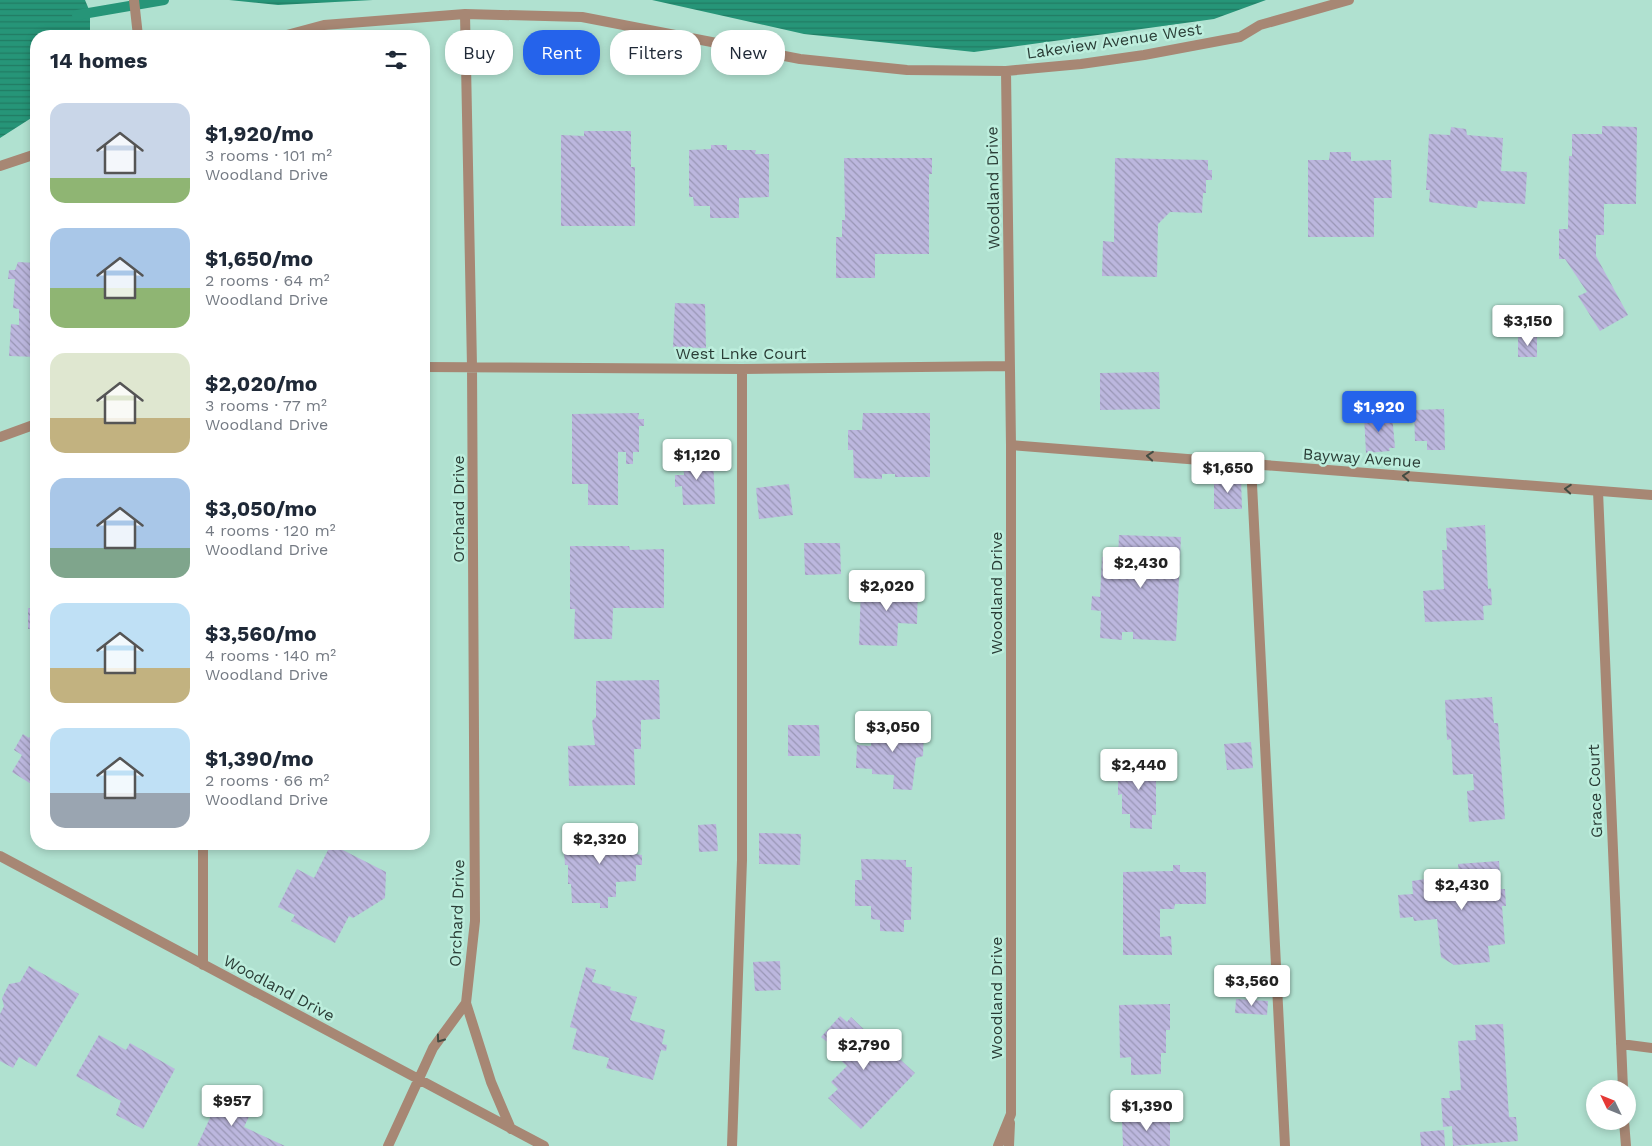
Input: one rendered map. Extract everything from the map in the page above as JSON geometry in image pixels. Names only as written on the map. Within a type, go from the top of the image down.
[{"type":"street","points":[[134,0],[138,30]]},
{"type":"street","name":"Lakeview Avenue West","points":[[305,30],[324,25],[464,14],[582,17],[800,59],[907,70],[1006,71],[1135,57],[1240,37],[1260,25],[1349,0]]},
{"type":"street","name":"Orchard Drive","points":[[464,14],[472,366],[475,921],[466,1003],[491,1082],[511,1129]]},
{"type":"street","name":"Woodland Drive","points":[[1006,71],[1011,445],[1011,1114],[1009,1146]]},
{"type":"street","points":[[0,166],[30,156]]},
{"type":"street","name":"West Lnke Court","points":[[430,366],[742,369],[1010,366]]},
{"type":"street","points":[[732,1146],[742,860],[742,369]]},
{"type":"street","points":[[0,437],[30,426]]},
{"type":"street","name":"Bayway Avenue","points":[[1011,445],[1652,495]]},
{"type":"street","points":[[1251,464],[1285,1146]]},
{"type":"street","name":"Grace Court","points":[[1598,491],[1623,1080]]},
{"type":"street","points":[[203,850],[203,965]]},
{"type":"street","name":"Woodland Drive","points":[[0,856],[544,1146]]},
{"type":"street","name":"Orchard Drive","points":[[388,1146],[433,1048],[466,1003]]},
{"type":"street","points":[[1621,1044],[1652,1048]]},
{"type":"street","name":"Woodland Drive","points":[[998,1146],[1011,1114]]},
{"type":"street","points":[[1625,1130],[1626,1146]]},
{"type":"shaded area","points":[[0,0],[85,0],[90,12],[90,30],[30,30],[30,119],[0,138]]},
{"type":"shaded area","points":[[229,0],[373,0],[278,5]]},
{"type":"shaded area","points":[[652,0],[1266,0],[1214,19],[974,52],[804,34]]},
{"type":"building","points":[[1602,126],[1637,127],[1636,204],[1604,204],[1604,235],[1596,235],[1596,256],[1628,315],[1600,331],[1578,296],[1587,292],[1565,259],[1559,259],[1559,229],[1568,229],[1569,156],[1572,156],[1572,134],[1602,134]]},
{"type":"building","points":[[1451,127],[1466,129],[1467,135],[1503,138],[1501,171],[1527,172],[1525,204],[1478,201],[1477,208],[1429,202],[1430,190],[1426,190],[1429,134],[1450,135]]},
{"type":"building","points":[[584,131],[631,131],[631,167],[635,167],[635,226],[561,226],[561,135],[584,136]]},
{"type":"building","points":[[711,145],[727,145],[727,150],[756,150],[755,154],[769,154],[769,197],[739,198],[739,218],[710,218],[710,206],[694,206],[693,197],[689,197],[689,150],[711,149]]},
{"type":"building","points":[[1330,152],[1351,152],[1351,161],[1391,160],[1392,198],[1374,198],[1374,237],[1308,237],[1308,160],[1329,160]]},
{"type":"building","points":[[844,158],[932,158],[932,174],[929,174],[929,254],[875,254],[875,278],[836,278],[836,237],[842,237],[842,220],[845,220]]},
{"type":"building","points":[[1115,158],[1208,160],[1208,170],[1212,170],[1212,180],[1206,180],[1206,193],[1203,193],[1202,213],[1170,212],[1158,224],[1157,277],[1102,276],[1103,241],[1114,242]]},
{"type":"building","points":[[18,262],[30,263],[30,357],[9,356],[11,324],[19,325],[19,309],[13,308],[15,279],[8,279],[9,270],[15,270]]},
{"type":"building","points":[[675,303],[705,304],[706,348],[673,347]]},
{"type":"building","points":[[1518,337],[1537,337],[1537,357],[1518,357]]},
{"type":"building","points":[[1159,372],[1160,409],[1100,410],[1100,373]]},
{"type":"building","points":[[1444,409],[1445,450],[1427,450],[1427,441],[1415,441],[1414,410]]},
{"type":"building","points":[[639,413],[638,419],[644,419],[644,426],[639,426],[639,452],[633,452],[633,464],[626,464],[626,452],[618,452],[618,505],[588,505],[588,484],[572,484],[572,414]]},
{"type":"building","points":[[863,413],[930,413],[930,477],[895,477],[895,474],[882,474],[882,479],[854,478],[853,450],[848,450],[848,430],[862,430]]},
{"type":"building","points":[[1392,414],[1395,448],[1389,448],[1390,451],[1366,453],[1364,415]]},
{"type":"building","points":[[713,457],[715,504],[683,505],[682,486],[675,487],[675,475],[684,475],[683,458]]},
{"type":"building","points":[[1214,479],[1241,479],[1242,509],[1214,509]]},
{"type":"building","points":[[789,484],[793,515],[759,519],[756,488]]},
{"type":"building","points":[[1485,525],[1488,589],[1491,588],[1492,605],[1483,606],[1484,620],[1425,622],[1423,591],[1444,589],[1442,550],[1447,550],[1446,528]]},
{"type":"building","points":[[1119,535],[1181,537],[1176,641],[1133,639],[1133,632],[1122,632],[1122,640],[1100,638],[1101,611],[1091,610],[1092,596],[1100,597],[1102,557],[1118,558]]},
{"type":"building","points":[[804,543],[840,543],[841,574],[805,575]]},
{"type":"building","points":[[570,546],[629,546],[630,550],[664,549],[664,608],[613,608],[612,639],[574,639],[575,609],[570,609]]},
{"type":"building","points":[[892,577],[907,577],[907,582],[918,583],[917,624],[898,623],[897,646],[859,645],[861,587],[891,588]]},
{"type":"building","points":[[28,608],[30,608],[30,629],[28,629]]},
{"type":"building","points":[[659,680],[660,719],[641,720],[641,749],[634,749],[635,785],[569,786],[568,746],[595,745],[592,721],[596,717],[596,681]]},
{"type":"building","points":[[1492,697],[1494,723],[1498,723],[1505,819],[1469,822],[1467,791],[1474,790],[1473,774],[1453,775],[1451,739],[1447,740],[1445,700]]},
{"type":"building","points":[[873,723],[924,727],[923,756],[916,758],[912,790],[893,789],[894,775],[872,774],[872,769],[856,768],[857,745],[871,746]]},
{"type":"building","points":[[788,725],[819,725],[820,756],[788,756]]},
{"type":"building","points":[[23,734],[29,738],[30,736],[30,783],[12,772],[22,755],[14,750]]},
{"type":"building","points":[[1251,742],[1253,768],[1227,770],[1224,744]]},
{"type":"building","points":[[1122,757],[1156,758],[1156,815],[1152,815],[1152,829],[1130,828],[1130,814],[1122,814],[1122,794],[1118,795],[1118,780],[1122,780]]},
{"type":"building","points":[[716,824],[718,851],[699,852],[698,825]]},
{"type":"building","points":[[618,831],[618,836],[635,836],[635,854],[642,855],[642,865],[636,865],[636,881],[616,882],[616,897],[608,897],[608,908],[600,908],[600,903],[572,903],[571,884],[568,884],[568,865],[565,865],[564,852],[569,852],[569,832]]},
{"type":"building","points":[[759,833],[801,834],[800,865],[759,864]]},
{"type":"building","points":[[328,850],[343,850],[386,872],[385,898],[353,918],[349,916],[335,943],[291,921],[295,915],[278,907],[297,869],[314,878]]},
{"type":"building","points":[[861,859],[906,860],[906,867],[912,867],[911,920],[904,920],[904,932],[880,931],[880,920],[871,919],[871,906],[855,906],[855,880],[862,880]]},
{"type":"building","points":[[1499,861],[1501,889],[1505,889],[1506,906],[1502,906],[1505,944],[1488,946],[1490,962],[1454,965],[1441,957],[1437,919],[1414,921],[1413,917],[1400,918],[1398,895],[1413,894],[1412,881],[1459,874],[1458,864]]},
{"type":"building","points":[[1173,865],[1180,865],[1180,872],[1206,872],[1206,904],[1175,904],[1174,909],[1160,909],[1160,937],[1171,936],[1172,955],[1123,955],[1123,872],[1173,871]]},
{"type":"building","points":[[780,961],[781,990],[755,991],[753,962]]},
{"type":"building","points":[[29,966],[79,994],[36,1067],[19,1057],[13,1068],[0,1061],[0,1014],[4,1006],[2,998],[9,984],[20,982]]},
{"type":"building","points":[[586,967],[596,970],[592,982],[611,987],[610,990],[637,997],[630,1020],[665,1030],[662,1044],[667,1045],[666,1051],[661,1050],[653,1080],[606,1068],[609,1058],[572,1049],[577,1029],[570,1027]]},
{"type":"building","points":[[1236,999],[1268,1001],[1267,1015],[1235,1013]]},
{"type":"building","points":[[1170,1004],[1170,1030],[1166,1030],[1166,1053],[1161,1053],[1161,1074],[1131,1075],[1131,1057],[1120,1058],[1119,1005]]},
{"type":"building","points":[[840,1016],[847,1022],[851,1017],[873,1038],[880,1031],[896,1046],[891,1051],[915,1073],[861,1129],[828,1098],[838,1089],[831,1082],[847,1066],[828,1049],[831,1045],[821,1037]]},
{"type":"building","points":[[1503,1024],[1509,1117],[1516,1117],[1518,1141],[1453,1146],[1452,1126],[1443,1127],[1441,1098],[1450,1098],[1449,1091],[1461,1090],[1458,1041],[1476,1040],[1475,1025]]},
{"type":"building","points":[[99,1035],[126,1050],[130,1043],[175,1069],[143,1129],[116,1115],[121,1101],[76,1076]]},
{"type":"building","points":[[221,1094],[253,1108],[244,1127],[285,1146],[197,1146]]},
{"type":"building","points":[[1170,1118],[1170,1146],[1123,1146],[1122,1120]]},
{"type":"building","points":[[1444,1130],[1445,1146],[1421,1146],[1420,1132]]},
{"type":"waterway","points":[[77,15],[164,0]]}]
